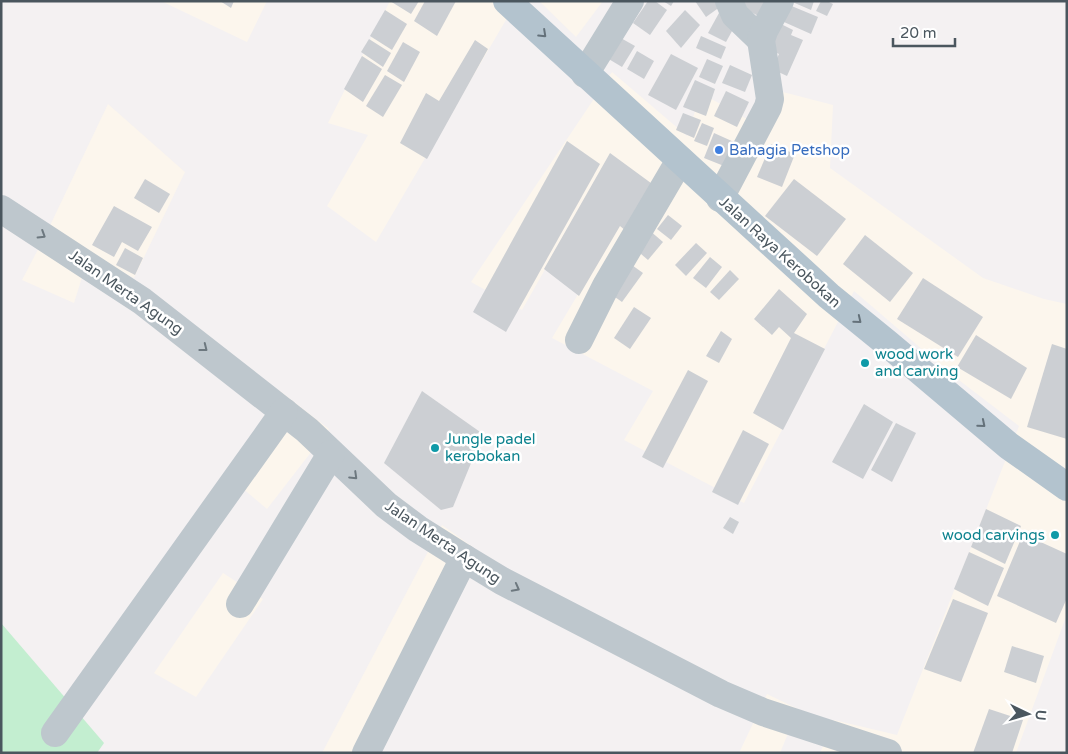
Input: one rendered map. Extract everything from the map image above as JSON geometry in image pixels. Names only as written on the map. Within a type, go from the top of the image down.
[{"type":"main road","name":"Jalan Raya Kerobokan","points":[[515,4],[585,74],[829,296],[977,421],[1028,461],[1067,487]]},
{"type":"street","points":[[585,74],[630,1]]},
{"type":"street","points":[[729,1],[735,15],[761,40]]},
{"type":"street","points":[[720,198],[764,116],[770,100],[766,68],[761,52],[761,40],[780,1]]},
{"type":"street","points":[[579,340],[606,286],[680,160]]},
{"type":"street","name":"Jalan Merta Agung","points":[[1,209],[142,301],[307,430],[386,505],[464,558],[502,581],[721,694],[832,744],[888,753]]},
{"type":"street","points":[[55,733],[284,412]]},
{"type":"street","points":[[240,604],[331,454]]},
{"type":"street","points":[[366,753],[464,558]]},
{"type":"shaded area","points":[[161,1],[267,1],[247,42]]},
{"type":"shaded area","points":[[390,1],[517,1],[376,242],[327,206],[368,135],[328,123]]},
{"type":"shaded area","points":[[539,1],[603,1],[576,37]]},
{"type":"shaded area","points":[[612,72],[687,136],[701,93],[759,126],[779,91],[833,105],[830,168],[983,278],[1044,299],[1067,304],[1067,614],[1016,753],[820,753],[834,720],[897,735],[1019,426],[951,374],[854,291],[744,503],[624,440],[653,391],[552,338],[593,269],[556,250],[522,310],[471,282]]},
{"type":"shaded area","points":[[108,104],[185,172],[134,278],[89,255],[74,303],[22,280]]},
{"type":"shaded area","points":[[280,391],[329,429],[267,509],[227,475]]},
{"type":"shaded area","points":[[442,525],[473,547],[367,753],[322,753]]},
{"type":"shaded area","points":[[223,573],[263,599],[196,697],[154,673]]},
{"type":"shaded area","points":[[767,694],[798,709],[780,753],[739,753]]},
{"type":"green space","points":[[1,623],[104,743],[97,753],[1,753]]},
{"type":"building","points":[[220,1],[234,1],[231,8]]},
{"type":"building","points":[[390,1],[419,1],[411,14]]},
{"type":"building","points":[[425,1],[456,1],[437,36],[414,21]]},
{"type":"building","points":[[648,1],[655,1],[667,10],[650,35],[633,23]]},
{"type":"building","points":[[663,1],[674,1],[671,6]]},
{"type":"building","points":[[695,1],[722,1],[724,4],[706,17]]},
{"type":"building","points":[[731,1],[771,1],[762,18]]},
{"type":"building","points":[[790,1],[814,1],[811,10]]},
{"type":"building","points":[[821,1],[833,4],[827,16],[816,11]]},
{"type":"building","points":[[782,2],[818,17],[811,34],[775,18]]},
{"type":"building","points":[[385,10],[407,24],[392,50],[370,36]]},
{"type":"building","points":[[685,10],[700,25],[681,48],[666,31]]},
{"type":"building","points":[[719,13],[737,22],[726,42],[708,33]]},
{"type":"building","points":[[777,22],[793,30],[791,35],[803,40],[787,76],[772,69],[779,54],[766,48]]},
{"type":"building","points":[[701,36],[726,47],[721,59],[696,48]]},
{"type":"building","points":[[619,37],[635,46],[622,67],[607,58]]},
{"type":"building","points":[[369,39],[391,53],[383,67],[361,52]]},
{"type":"building","points":[[475,40],[488,49],[427,159],[400,143],[426,93],[439,101]]},
{"type":"building","points":[[403,42],[420,52],[404,82],[387,71]]},
{"type":"building","points":[[637,51],[654,61],[644,79],[627,69]]},
{"type":"building","points":[[671,54],[698,68],[676,110],[648,95]]},
{"type":"building","points":[[362,56],[382,69],[363,102],[344,89]]},
{"type":"building","points":[[707,59],[723,66],[715,84],[699,77]]},
{"type":"building","points":[[730,65],[752,75],[745,92],[722,83]]},
{"type":"building","points":[[385,75],[402,85],[383,117],[366,106]]},
{"type":"building","points":[[695,80],[715,89],[706,116],[683,107]]},
{"type":"building","points":[[726,91],[749,102],[737,127],[714,116]]},
{"type":"building","points":[[683,113],[701,120],[694,138],[676,130]]},
{"type":"building","points":[[702,123],[714,128],[707,146],[694,141]]},
{"type":"building","name":"Bahagia Petshop","points":[[714,133],[734,142],[724,166],[704,158]]},
{"type":"building","points":[[567,141],[600,164],[506,332],[473,312]]},
{"type":"building","points":[[771,144],[795,154],[782,187],[757,177]]},
{"type":"building","points":[[610,153],[655,186],[626,231],[620,226],[579,296],[544,269]]},
{"type":"building","points":[[145,179],[170,194],[159,213],[134,198]]},
{"type":"building","points":[[794,179],[846,219],[817,256],[765,216]]},
{"type":"building","points":[[114,206],[152,227],[138,251],[122,242],[114,257],[92,245]]},
{"type":"building","points":[[668,215],[682,226],[671,240],[657,229]]},
{"type":"building","points":[[649,230],[663,242],[648,260],[634,248]]},
{"type":"building","points":[[865,235],[913,273],[890,302],[843,264]]},
{"type":"building","points":[[696,243],[707,253],[686,276],[675,265]]},
{"type":"building","points":[[125,248],[143,258],[135,275],[116,265]]},
{"type":"building","points":[[710,257],[722,267],[706,288],[693,278]]},
{"type":"building","points":[[629,263],[643,273],[622,302],[608,292]]},
{"type":"building","points":[[730,270],[739,279],[719,300],[710,292]]},
{"type":"building","points":[[923,278],[983,317],[958,357],[897,319]]},
{"type":"building","points":[[779,289],[807,314],[794,333],[825,349],[783,430],[753,413],[791,338],[779,327],[772,335],[754,319]]},
{"type":"building","points":[[634,307],[651,318],[630,349],[614,338]]},
{"type":"building","points":[[721,331],[732,339],[719,363],[706,356]]},
{"type":"building","points":[[976,335],[1027,368],[1011,399],[957,367]]},
{"type":"building","points":[[1052,344],[1067,349],[1067,439],[1027,427]]},
{"type":"building","points":[[688,370],[708,381],[663,468],[642,457]]},
{"type":"building","name":"Jungle padel kerobokan","points":[[422,391],[483,434],[453,507],[441,510],[384,463]]},
{"type":"building","points":[[864,404],[893,422],[863,479],[832,462]]},
{"type":"building","points":[[896,423],[916,433],[892,482],[871,470]]},
{"type":"building","points":[[743,430],[769,444],[738,505],[712,492]]},
{"type":"building","points":[[986,509],[1021,526],[1005,564],[971,547]]},
{"type":"building","points":[[730,517],[739,522],[733,534],[723,528]]},
{"type":"building","points":[[1023,534],[1067,554],[1067,598],[1056,623],[997,596]]},
{"type":"building","points":[[969,552],[1004,568],[988,606],[954,589]]},
{"type":"building","points":[[953,599],[988,613],[961,682],[924,669]]},
{"type":"building","points":[[1012,646],[1044,656],[1036,683],[1004,672]]},
{"type":"building","points":[[989,709],[1023,720],[1012,753],[973,753]]},
{"type":"place","name":"Bahagia Petshop","points":[[719,150]]},
{"type":"place","name":"wood work and carving","points":[[865,363]]},
{"type":"place","name":"Jungle padel kerobokan","points":[[435,448]]},
{"type":"place","name":"wood carvings","points":[[1055,535]]}]
